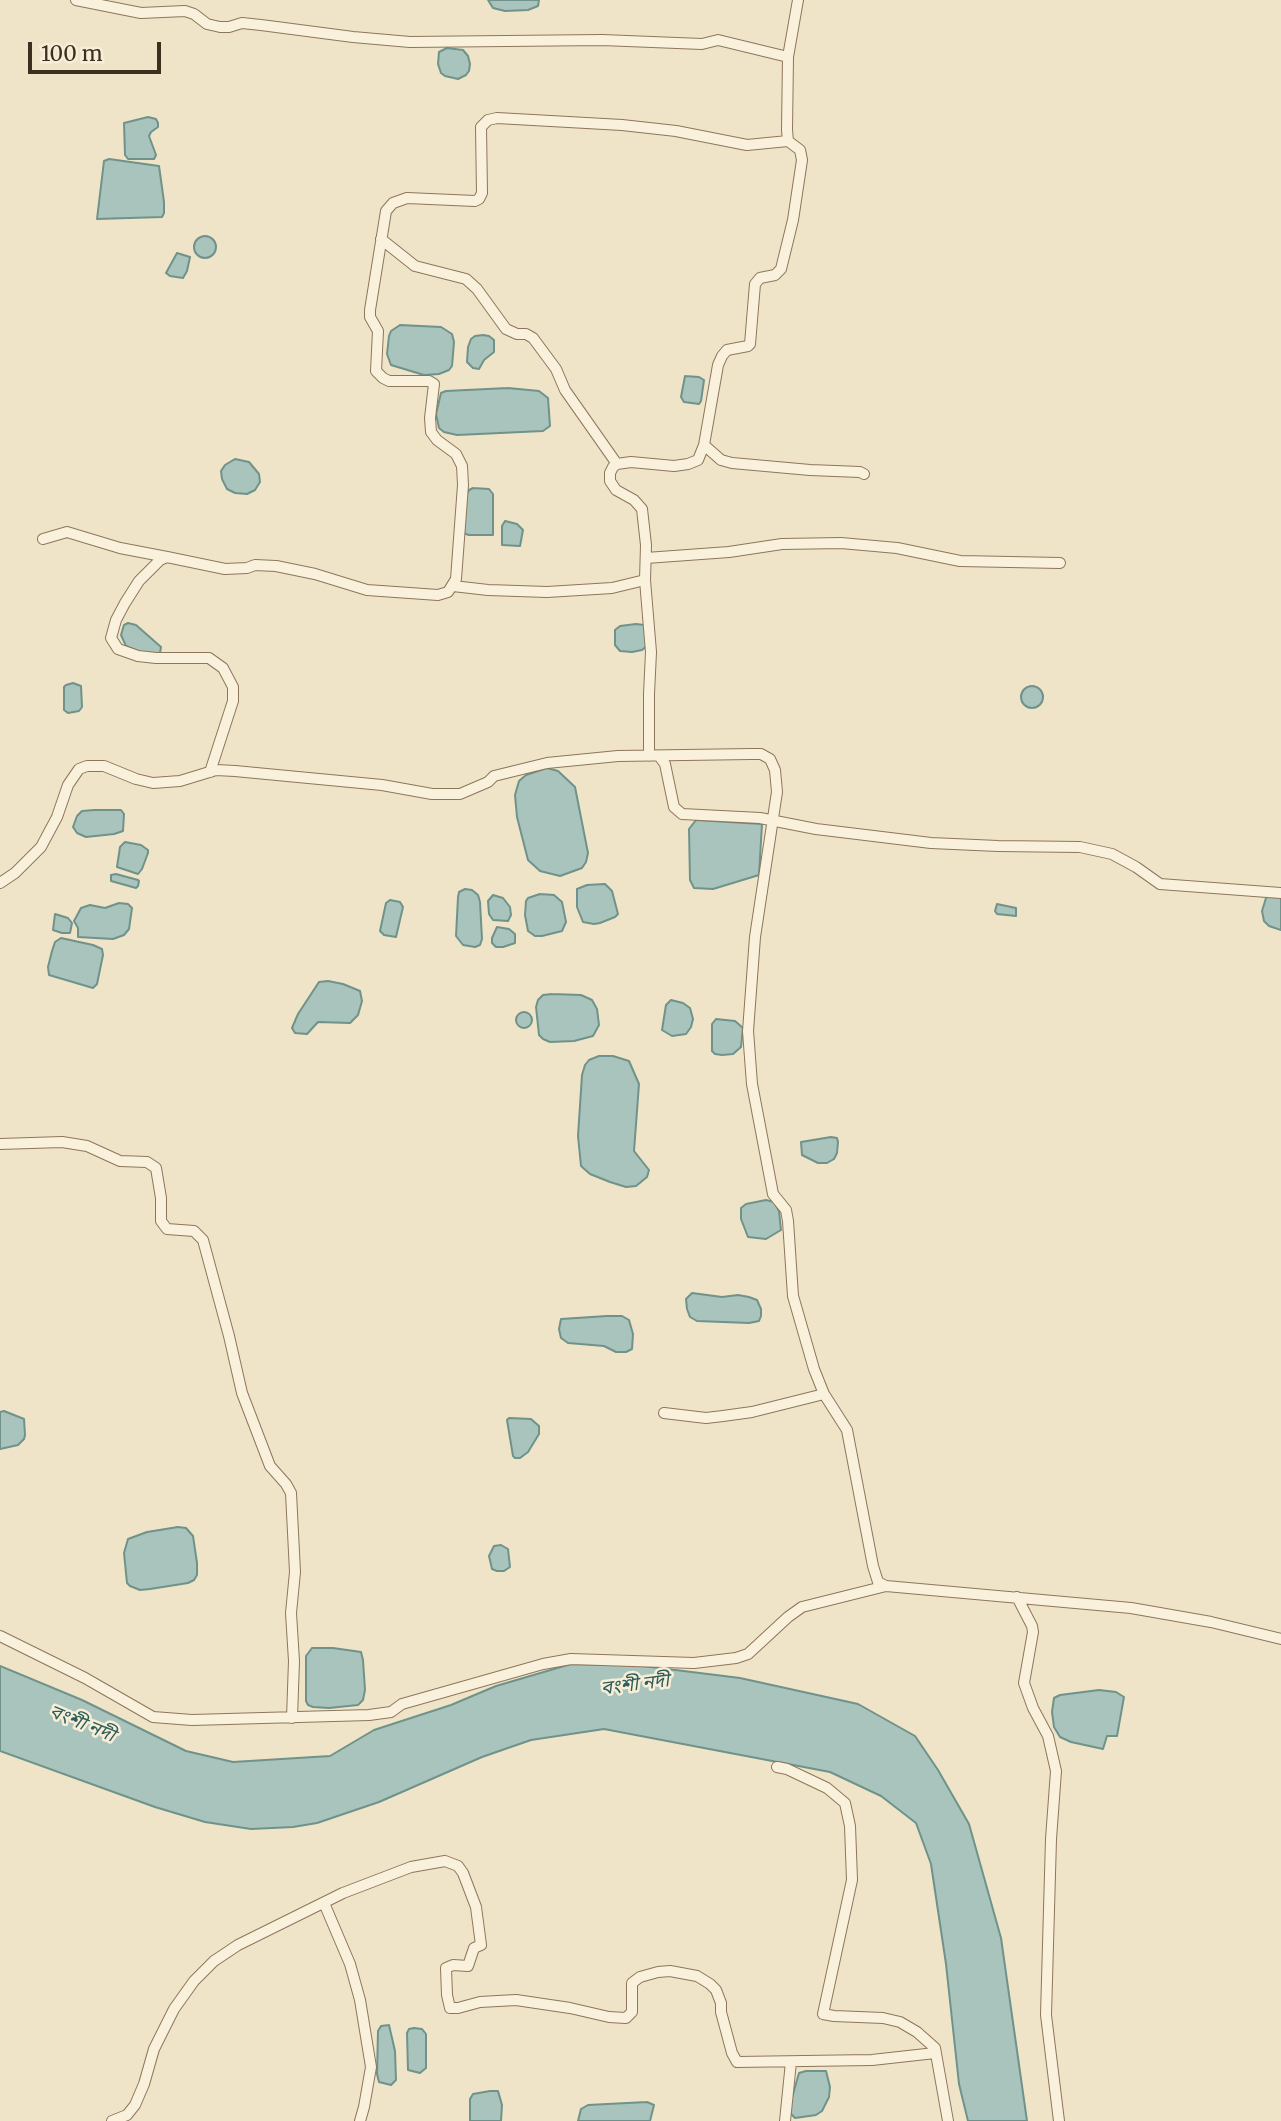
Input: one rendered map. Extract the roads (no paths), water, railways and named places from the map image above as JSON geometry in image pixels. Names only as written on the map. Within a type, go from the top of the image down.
[{"type":"street","points":[[76,0],[141,13],[185,11],[207,24],[220,27],[243,23],[353,37],[410,41],[601,40],[702,44],[722,41],[788,57]]},
{"type":"street","points":[[788,141],[788,57],[798,0]]},
{"type":"street","points":[[43,539],[67,532],[120,548],[203,566],[225,569],[255,565],[276,566],[316,574],[367,590],[438,595],[448,592],[458,572],[462,466],[456,454],[431,432],[434,384],[429,381],[389,381],[376,371],[379,331],[370,317],[370,310],[386,211],[393,203],[407,198],[480,199],[481,127],[488,120],[497,118],[622,125],[676,131],[747,145],[788,141],[800,150],[802,160],[793,220],[781,269],[775,275],[760,278],[755,284],[750,344],[727,350],[722,356],[704,445],[698,460],[674,466],[631,462],[617,464],[613,467],[610,481],[616,490],[634,500],[642,509],[654,756],[665,764],[674,807],[681,814],[772,820],[816,829],[924,842],[1080,847],[1112,854],[1160,884],[1281,893]]},
{"type":"street","points":[[380,240],[415,265],[466,279],[477,289],[506,329],[533,338],[556,369],[565,390],[617,464]]},
{"type":"street","points":[[704,445],[721,460],[732,463],[864,474]]},
{"type":"street","points":[[646,558],[729,552],[782,544],[841,543],[897,548],[960,561],[1060,563]]},
{"type":"street","points":[[167,557],[160,559],[139,581],[116,620],[111,638],[118,649],[138,656],[209,658],[223,668],[233,687],[233,701],[210,772]]},
{"type":"street","points":[[453,586],[547,592],[612,588],[645,580]]},
{"type":"street","points":[[0,883],[15,873],[46,841],[68,785],[79,769],[97,765],[153,783],[180,781],[216,771],[258,772],[383,785],[432,794],[460,794],[488,782],[494,776],[547,763],[618,756],[761,754],[770,759],[775,769],[777,792],[755,937],[748,1031],[752,1084],[773,1194],[786,1210],[793,1296],[824,1394],[847,1430],[875,1575],[878,1582],[886,1586]]},
{"type":"street","points":[[0,1144],[70,1143],[87,1146],[120,1161],[147,1162],[156,1168],[161,1198],[161,1222],[167,1229],[194,1231],[203,1240],[242,1393],[270,1466],[291,1493],[295,1572],[291,1613],[292,1718]]},
{"type":"street","points":[[663,1413],[706,1418],[723,1416],[752,1412],[824,1394]]},
{"type":"street","points":[[0,1636],[85,1678],[153,1717],[192,1720],[369,1715],[391,1712],[402,1704],[543,1664],[571,1659],[694,1663],[736,1658],[748,1654],[802,1607],[886,1586],[1131,1608],[1211,1622],[1281,1639]]},
{"type":"street","points":[[1017,1597],[1032,1626],[1024,1683],[1048,1736],[1056,1771],[1051,1839],[1046,2015],[1059,2121]]},
{"type":"street","points":[[777,1767],[827,1788],[845,1802],[850,1826],[852,1880],[822,2014],[883,2018],[900,2022],[926,2039],[935,2048],[948,2121]]},
{"type":"street","points":[[112,2121],[127,2115],[135,2105],[154,2049],[174,2009],[194,1981],[214,1961],[238,1945],[344,1893],[411,1867],[444,1861],[458,1866],[463,1873],[476,1907],[481,1945],[474,1948],[468,1966],[453,1965],[446,1968],[450,2008],[480,2002],[516,2000],[626,2018],[632,2012],[632,1983],[640,1977],[658,1972],[685,1974],[697,1976],[716,1990],[732,2053],[737,2062],[872,2060],[935,2053]]},
{"type":"street","points":[[324,1903],[360,2000],[371,2067],[360,2121]]},
{"type":"street","points":[[785,2121],[791,2062]]},
{"type":"water","points":[[488,0],[539,0],[538,6],[528,10],[505,11],[493,8]]},
{"type":"water","points":[[447,48],[463,50],[468,56],[470,64],[466,75],[458,79],[441,73],[438,64],[439,52]]},
{"type":"water","points":[[148,117],[156,119],[158,123],[158,127],[149,136],[156,155],[154,159],[128,159],[125,155],[124,123]]},
{"type":"water","points":[[109,159],[159,166],[164,202],[162,217],[97,219],[104,161]]},
{"type":"water","points":[[205,236],[213,239],[216,247],[213,255],[205,258],[197,255],[194,247],[197,239]]},
{"type":"water","points":[[177,253],[190,257],[183,278],[166,273]]},
{"type":"water","points":[[400,325],[441,327],[452,334],[452,366],[449,370],[424,375],[391,365],[387,354],[389,336],[391,331]]},
{"type":"water","points":[[483,335],[494,340],[494,352],[484,360],[479,369],[473,368],[467,362],[468,347],[471,339]]},
{"type":"water","points":[[685,376],[704,380],[699,404],[684,402],[681,397]]},
{"type":"water","points":[[508,388],[539,391],[548,398],[550,426],[543,431],[457,435],[439,428],[436,414],[441,393]]},
{"type":"water","points":[[235,459],[249,462],[259,474],[260,482],[255,490],[247,494],[227,489],[222,479],[221,471]]},
{"type":"water","points":[[473,488],[489,489],[493,494],[493,535],[463,533],[466,496]]},
{"type":"water","points":[[505,521],[517,524],[523,530],[520,546],[502,545],[502,526]]},
{"type":"water","points":[[124,625],[136,625],[161,647],[158,655],[145,654],[126,646],[121,635]]},
{"type":"water","points":[[644,625],[647,646],[632,652],[620,651],[615,645],[615,630],[620,626]]},
{"type":"water","points":[[73,683],[81,686],[82,707],[79,711],[68,713],[64,710],[64,687]]},
{"type":"water","points":[[1032,686],[1040,689],[1043,697],[1040,705],[1032,708],[1024,705],[1021,697],[1024,689]]},
{"type":"water","points":[[547,768],[558,771],[575,787],[588,853],[582,868],[560,876],[540,871],[528,860],[517,817],[515,795],[519,781],[526,775]]},
{"type":"water","points":[[121,810],[124,814],[123,831],[86,837],[77,833],[73,827],[77,816],[82,811]]},
{"type":"water","points":[[696,820],[762,824],[759,875],[713,889],[694,888],[690,880],[689,829]]},
{"type":"water","points":[[125,842],[141,845],[148,850],[138,874],[117,867],[120,847]]},
{"type":"water","points":[[111,875],[138,880],[138,886],[136,888],[111,881]]},
{"type":"water","points":[[605,884],[612,891],[618,914],[600,923],[583,922],[577,907],[577,889],[587,885]]},
{"type":"water","points":[[465,889],[478,895],[480,902],[482,939],[480,945],[475,947],[463,945],[456,936],[458,897],[459,892]]},
{"type":"water","points":[[540,894],[554,895],[562,902],[566,922],[562,931],[535,936],[528,931],[526,901]]},
{"type":"water","points":[[1281,894],[1281,930],[1264,921],[1262,911],[1266,898]]},
{"type":"water","points":[[493,895],[503,898],[510,907],[511,915],[508,921],[493,920],[489,914],[488,901]]},
{"type":"water","points":[[390,900],[400,902],[403,907],[396,937],[384,935],[380,931],[386,903]]},
{"type":"water","points":[[119,903],[128,904],[132,908],[129,929],[124,935],[113,939],[78,937],[78,928],[74,921],[81,908],[90,905],[105,908]]},
{"type":"water","points":[[997,904],[1016,908],[1016,916],[997,914]]},
{"type":"water","points":[[55,914],[68,918],[72,923],[70,933],[53,930]]},
{"type":"water","points":[[497,927],[509,929],[515,934],[515,943],[496,947],[492,938]]},
{"type":"water","points":[[61,938],[102,949],[97,984],[93,988],[49,975],[52,951],[55,942]]},
{"type":"water","points":[[328,981],[360,991],[362,1001],[358,1015],[350,1023],[318,1022],[307,1034],[295,1033],[292,1028],[298,1014],[319,982]]},
{"type":"water","points":[[543,995],[581,995],[592,1000],[597,1009],[599,1025],[593,1036],[574,1041],[550,1042],[539,1035],[536,1007],[538,1000]]},
{"type":"water","points":[[671,1000],[690,1008],[693,1019],[686,1034],[672,1036],[662,1030],[666,1005]]},
{"type":"water","points":[[524,1012],[530,1014],[530,1026],[524,1028],[518,1026],[516,1020],[518,1014]]},
{"type":"water","points":[[716,1019],[735,1021],[743,1028],[741,1047],[733,1054],[715,1054],[712,1051],[712,1024]]},
{"type":"water","points":[[599,1056],[613,1056],[629,1061],[639,1084],[634,1151],[649,1170],[647,1177],[636,1186],[626,1187],[610,1182],[590,1174],[581,1166],[578,1136],[582,1075],[589,1060]]},
{"type":"water","points":[[837,1138],[838,1142],[834,1159],[827,1163],[818,1163],[802,1155],[801,1142]]},
{"type":"water","points":[[766,1200],[774,1202],[779,1211],[781,1230],[766,1239],[748,1237],[741,1219],[741,1208],[746,1204]]},
{"type":"water","points":[[692,1293],[749,1297],[757,1300],[761,1316],[759,1321],[749,1323],[697,1321],[690,1317],[687,1309],[686,1299]]},
{"type":"water","points":[[622,1316],[629,1320],[633,1334],[632,1349],[616,1352],[604,1346],[568,1343],[561,1338],[561,1319]]},
{"type":"water","points":[[0,1412],[24,1419],[25,1435],[18,1445],[0,1449]]},
{"type":"water","points":[[531,1419],[539,1426],[539,1434],[528,1452],[520,1458],[513,1456],[507,1420]]},
{"type":"water","points":[[186,1528],[193,1536],[197,1563],[194,1580],[140,1590],[130,1586],[127,1583],[124,1553],[128,1539],[147,1532]]},
{"type":"water","points":[[501,1545],[508,1549],[510,1567],[497,1571],[492,1569],[489,1556],[494,1546]]},
{"type":"water","points":[[312,1648],[361,1652],[365,1690],[363,1700],[358,1705],[329,1708],[308,1705],[306,1656]]},
{"type":"water","name":"বংশী নদী","points":[[571,1664],[635,1665],[740,1678],[858,1704],[915,1736],[969,1824],[1001,1938],[1027,2121],[968,2121],[959,2084],[946,1964],[931,1864],[916,1823],[881,1796],[830,1772],[604,1729],[531,1740],[482,1757],[379,1802],[317,1823],[251,1829],[205,1822],[155,1807],[0,1751],[0,1666],[82,1700],[186,1751],[233,1762],[330,1756],[374,1730],[451,1705],[496,1686]]},
{"type":"water","points":[[1099,1690],[1116,1692],[1124,1697],[1117,1736],[1107,1736],[1103,1749],[1060,1737],[1054,1727],[1054,1698]]},
{"type":"water","points":[[389,2025],[395,2051],[396,2080],[391,2085],[379,2082],[377,2074],[378,2031],[381,2026]]},
{"type":"water","points":[[414,2028],[422,2029],[426,2034],[426,2068],[420,2073],[408,2070],[407,2033]]},
{"type":"water","points":[[826,2071],[830,2087],[829,2097],[822,2111],[816,2115],[795,2118],[789,2108],[799,2073]]},
{"type":"water","points":[[498,2091],[502,2105],[501,2121],[470,2121],[470,2099],[473,2094]]},
{"type":"water","points":[[647,2102],[654,2105],[650,2121],[578,2121],[581,2109],[588,2105]]}]
